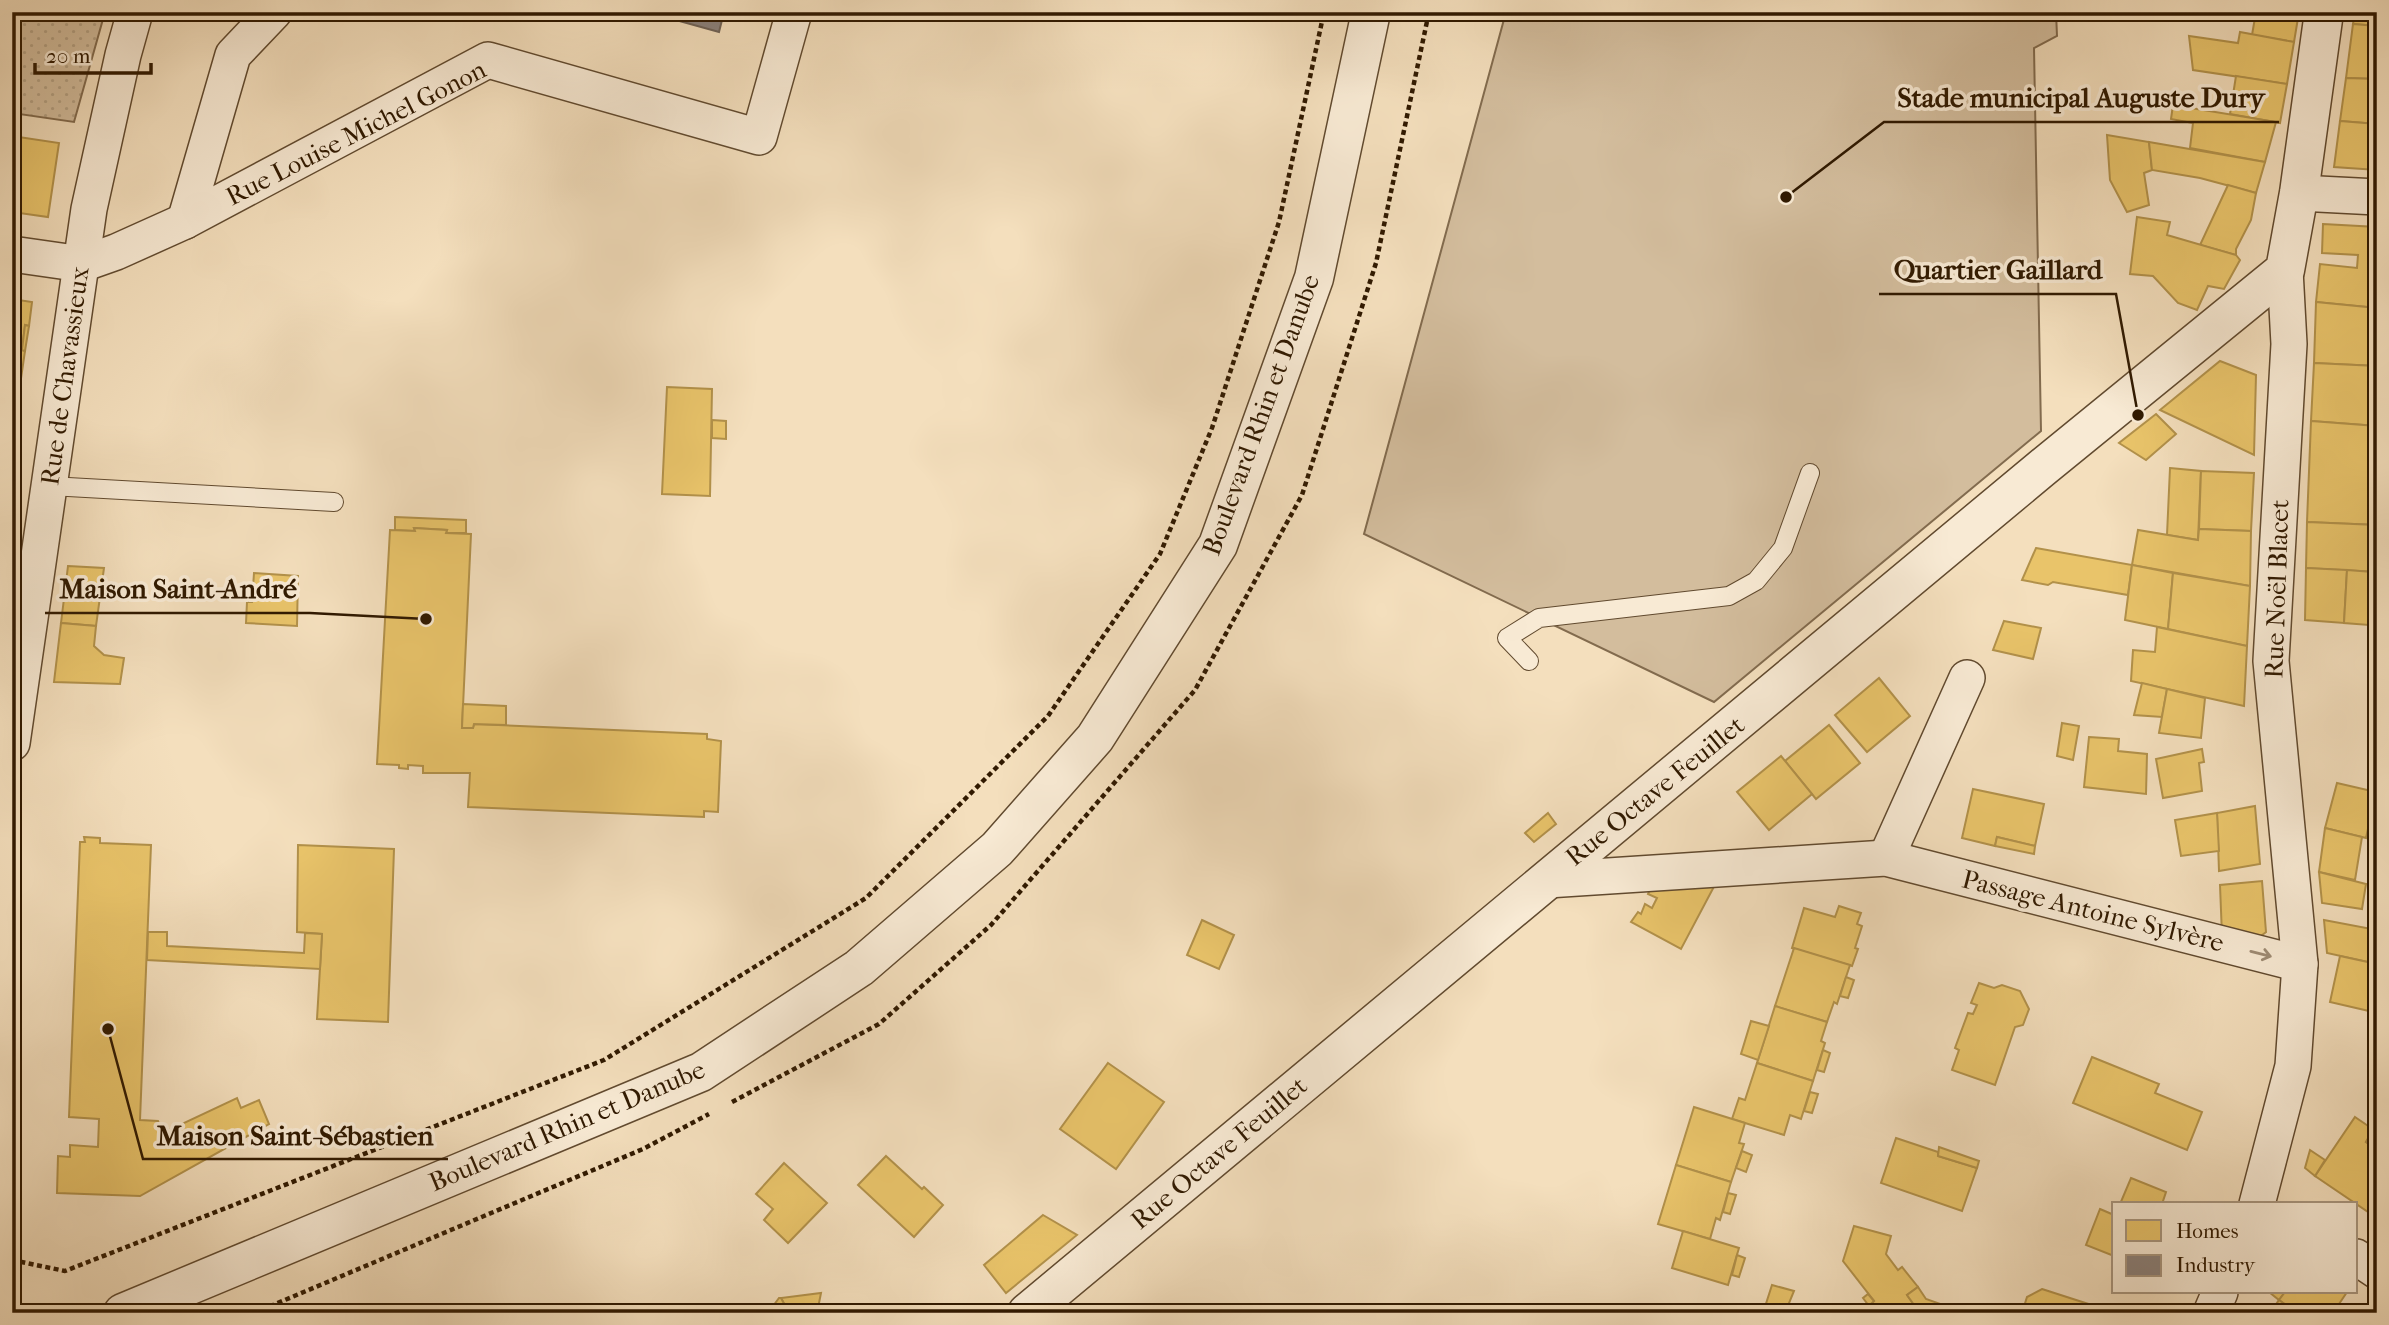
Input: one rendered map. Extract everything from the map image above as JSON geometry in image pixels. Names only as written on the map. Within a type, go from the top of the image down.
[{"type":"street","name":"Rue de Chavassieux","points":[[12,743],[89,209],[135,12]]},
{"type":"street","points":[[186,221],[233,55],[274,12]]},
{"type":"street","name":"Rue Louise Michel Gonon","points":[[82,264],[186,221],[488,60],[759,136],[794,12]]},
{"type":"street","name":"Boulevard Rhin et Danube","points":[[123,1313],[701,1072],[859,968],[998,849],[1094,738],[1218,545],[1314,278],[1371,12]]},
{"type":"street","name":"Rue Noël Blacet","points":[[2262,1202],[2293,1066],[2300,964],[2271,662],[2289,345],[2285,270],[2299,193],[2324,12]]},
{"type":"street","points":[[2299,193],[2377,197]]},
{"type":"street","points":[[12,254],[82,264]]},
{"type":"street","name":"Rue Octave Feuillet","points":[[1027,1313],[2042,468],[2285,270]]},
{"type":"street","points":[[1886,858],[1968,678]]},
{"type":"street","name":"Passage Antoine Sylvère","points":[[1547,880],[1886,858],[2300,964]]},
{"type":"street","points":[[2358,1258],[2377,1271]]},
{"type":"street","points":[[2211,1313],[2219,1294]]},
{"type":"lane","points":[[1530,661],[1507,638],[1539,618],[1730,596],[1756,581],[1783,548],[1811,473]]},
{"type":"lane","points":[[50,486],[334,502]]},
{"type":"path","points":[[12,1260],[65,1271],[604,1059],[866,898],[1048,716],[1160,554],[1213,428],[1279,222],[1324,12]]},
{"type":"path","points":[[726,1105],[879,1024],[991,925],[1195,690],[1302,495],[1376,263],[1429,12]]},
{"type":"path","points":[[254,1313],[643,1149],[714,1111]]},
{"type":"shaded area","points":[[12,12],[105,12],[74,122],[12,113]]},
{"type":"shaded area","points":[[1506,12],[2056,12],[2057,36],[2034,48],[2041,431],[1714,702],[1364,534]]},
{"type":"building: Homes","points":[[2256,12],[2299,12],[2294,42],[2252,35]]},
{"type":"building: Homes","points":[[2355,12],[2377,12],[2377,26],[2353,24]]},
{"type":"building: Homes","points":[[2353,24],[2377,26],[2377,79],[2346,78]]},
{"type":"building: Homes","points":[[2240,32],[2294,42],[2287,84],[2193,70],[2189,36],[2238,43]]},
{"type":"building: Homes","points":[[2236,76],[2287,84],[2280,123],[2230,114]]},
{"type":"building: Homes","points":[[2346,78],[2377,79],[2377,124],[2340,121]]},
{"type":"building: Homes","points":[[2173,105],[2276,122],[2265,162],[2190,148],[2193,123],[2171,119]]},
{"type":"building: Homes","points":[[2340,121],[2377,124],[2377,170],[2334,167]]},
{"type":"building: Homes","points":[[2107,135],[2149,142],[2152,170],[2144,173],[2149,205],[2127,212],[2110,180]]},
{"type":"building: Homes","points":[[12,136],[59,143],[48,217],[12,212]]},
{"type":"building: Homes","points":[[2149,142],[2265,162],[2256,193],[2200,178],[2152,170]]},
{"type":"building: Homes","points":[[2228,185],[2256,193],[2251,220],[2236,249],[2236,255],[2200,245]]},
{"type":"building: Homes","points":[[2137,217],[2170,222],[2167,235],[2236,255],[2240,260],[2224,289],[2208,286],[2197,310],[2178,303],[2153,276],[2130,274]]},
{"type":"building: Homes","points":[[2323,224],[2377,227],[2377,308],[2316,302],[2320,264],[2357,268],[2358,255],[2322,253]]},
{"type":"building: Homes","points":[[12,299],[32,302],[29,326],[25,325],[22,350],[25,351],[18,399],[12,398]]},
{"type":"building: Homes","points":[[2316,302],[2377,308],[2377,366],[2314,363]]},
{"type":"building: Homes","points":[[25,325],[29,326],[25,351],[22,350]]},
{"type":"building: Homes","points":[[2220,361],[2256,375],[2254,455],[2160,410]]},
{"type":"building: Homes","points":[[2314,363],[2377,366],[2377,426],[2311,421]]},
{"type":"building: Homes","points":[[667,387],[712,389],[710,496],[662,494]]},
{"type":"building: Homes","points":[[2156,414],[2176,434],[2146,460],[2119,443]]},
{"type":"building: Homes","points":[[712,420],[726,421],[726,439],[712,438]]},
{"type":"building: Homes","points":[[2311,421],[2377,426],[2377,525],[2307,522]]},
{"type":"building: Homes","points":[[2170,468],[2201,471],[2198,540],[2167,535]]},
{"type":"building: Homes","points":[[2201,471],[2254,473],[2251,531],[2199,529]]},
{"type":"building: Homes","points":[[395,517],[466,520],[466,533],[414,528],[415,531],[395,530]]},
{"type":"building: Homes","points":[[2307,522],[2377,525],[2377,572],[2306,568]]},
{"type":"building: Homes","points":[[414,528],[471,534],[462,728],[473,728],[474,724],[707,734],[707,739],[721,741],[718,812],[704,811],[704,817],[468,807],[470,773],[423,773],[423,766],[408,765],[408,769],[399,768],[399,765],[377,764],[390,530],[415,531]]},
{"type":"building: Homes","points":[[2199,529],[2251,531],[2250,586],[2132,565],[2138,530],[2198,540]]},
{"type":"building: Homes","points":[[2036,548],[2132,565],[2128,595],[2053,582],[2048,585],[2022,580]]},
{"type":"building: Homes","points":[[2132,565],[2173,573],[2168,629],[2125,620]]},
{"type":"building: Homes","points":[[68,566],[104,568],[96,626],[61,623]]},
{"type":"building: Homes","points":[[2306,568],[2347,570],[2344,623],[2305,620]]},
{"type":"building: Homes","points":[[2347,570],[2373,572],[2369,625],[2344,623]]},
{"type":"building: Homes","points":[[254,573],[298,576],[297,626],[246,623],[247,602],[252,602]]},
{"type":"building: Homes","points":[[2173,573],[2250,586],[2247,646],[2168,629]]},
{"type":"building: Homes","points":[[2004,621],[2041,628],[2033,659],[1993,650]]},
{"type":"building: Homes","points":[[61,623],[96,626],[94,646],[104,655],[124,658],[120,684],[54,682]]},
{"type":"building: Homes","points":[[2157,627],[2247,646],[2244,706],[2131,681],[2133,650],[2155,652]]},
{"type":"building: Homes","points":[[1879,678],[1910,716],[1867,752],[1835,715]]},
{"type":"building: Homes","points":[[2142,683],[2167,689],[2162,717],[2134,715]]},
{"type":"building: Homes","points":[[2167,689],[2205,698],[2201,738],[2159,733]]},
{"type":"building: Homes","points":[[463,704],[506,706],[506,725],[474,724],[473,728],[462,728]]},
{"type":"building: Homes","points":[[2062,723],[2079,726],[2073,760],[2057,756]]},
{"type":"building: Homes","points":[[1829,725],[1860,763],[1816,799],[1785,761]]},
{"type":"building: Homes","points":[[2089,737],[2119,739],[2118,751],[2147,754],[2146,794],[2084,787]]},
{"type":"building: Homes","points":[[2202,749],[2204,762],[2199,763],[2202,791],[2163,798],[2156,759]]},
{"type":"building: Homes","points":[[1781,756],[1812,794],[1769,830],[1737,792]]},
{"type":"building: Homes","points":[[2337,783],[2376,792],[2366,838],[2325,828]]},
{"type":"building: Homes","points":[[1973,789],[2044,804],[2035,846],[1997,837],[1995,846],[1962,838]]},
{"type":"building: Homes","points":[[2255,806],[2260,864],[2219,871],[2217,813]]},
{"type":"building: Homes","points":[[1548,813],[1556,824],[1534,842],[1525,833]]},
{"type":"building: Homes","points":[[2217,813],[2219,851],[2181,856],[2175,820]]},
{"type":"building: Homes","points":[[2325,828],[2362,837],[2355,880],[2319,872]]},
{"type":"building: Homes","points":[[84,837],[100,838],[100,843],[151,845],[140,1120],[158,1121],[163,1133],[237,1098],[241,1108],[259,1100],[269,1124],[140,1196],[57,1193],[58,1156],[70,1157],[70,1145],[98,1147],[99,1119],[69,1117],[80,842],[85,842]]},
{"type":"building: Homes","points":[[1997,837],[2035,846],[2034,854],[1995,846]]},
{"type":"building: Homes","points":[[298,845],[394,849],[388,1022],[317,1019],[322,934],[297,932]]},
{"type":"building: Homes","points":[[2319,872],[2366,884],[2362,909],[2322,903]]},
{"type":"building: Homes","points":[[1718,879],[1681,949],[1631,922],[1638,912],[1641,914],[1645,904],[1652,908],[1657,898],[1648,894],[1653,883]]},
{"type":"building: Homes","points":[[2262,881],[2266,932],[2252,943],[2222,936],[2220,885]]},
{"type":"building: Homes","points":[[1839,906],[1861,913],[1857,924],[1862,926],[1852,966],[1792,948],[1804,908],[1835,917]]},
{"type":"building: Homes","points":[[1202,920],[1234,935],[1219,969],[1187,955]]},
{"type":"building: Homes","points":[[2324,920],[2377,930],[2377,964],[2327,953]]},
{"type":"building: Homes","points":[[148,932],[167,932],[167,946],[304,953],[305,933],[322,934],[320,969],[147,960]]},
{"type":"building: Homes","points":[[1794,948],[1850,965],[1837,1004],[1834,1002],[1827,1022],[1775,1006]]},
{"type":"building: Homes","points":[[2340,956],[2377,964],[2369,1011],[2330,1002]]},
{"type":"building: Homes","points":[[1846,977],[1854,980],[1848,998],[1840,996]]},
{"type":"building: Homes","points":[[1979,983],[1994,988],[2002,985],[2020,991],[2029,1009],[2023,1025],[2015,1027],[1995,1085],[1952,1070],[1959,1050],[1955,1048],[1968,1013],[1973,1014],[1977,1005],[1971,1003]]},
{"type":"building: Homes","points":[[1775,1006],[1827,1022],[1821,1041],[1825,1043],[1813,1081],[1757,1063]]},
{"type":"building: Homes","points":[[1751,1021],[1769,1026],[1758,1060],[1741,1054]]},
{"type":"building: Homes","points":[[1823,1050],[1830,1053],[1824,1072],[1817,1070]]},
{"type":"building: Homes","points":[[2092,1057],[2159,1084],[2155,1093],[2202,1112],[2187,1150],[2073,1103]]},
{"type":"building: Homes","points":[[1108,1063],[1164,1102],[1116,1169],[1060,1129]]},
{"type":"building: Homes","points":[[1757,1063],[1813,1081],[1801,1119],[1790,1115],[1784,1135],[1732,1119],[1739,1098],[1745,1100]]},
{"type":"building: Homes","points":[[1810,1092],[1818,1094],[1812,1113],[1804,1111]]},
{"type":"building: Homes","points":[[1694,1107],[1745,1123],[1739,1143],[1744,1144],[1731,1182],[1676,1165]]},
{"type":"building: Homes","points":[[2355,1117],[2374,1130],[2366,1142],[2377,1150],[2377,1218],[2358,1205],[2358,1202],[2353,1202],[2315,1176]]},
{"type":"building: Homes","points":[[2371,1133],[2377,1137],[2377,1150],[2366,1142]]},
{"type":"building: Homes","points":[[1896,1138],[1938,1152],[1938,1156],[1977,1168],[1962,1211],[1881,1183]]},
{"type":"building: Homes","points":[[1939,1147],[1979,1161],[1977,1168],[1938,1156]]},
{"type":"building: Homes","points":[[2310,1150],[2325,1160],[2315,1176],[2305,1168]]},
{"type":"building: Homes","points":[[1742,1151],[1752,1155],[1746,1172],[1736,1168]]},
{"type":"building: Homes","points":[[886,1156],[943,1205],[914,1237],[858,1185]]},
{"type":"building: Homes","points":[[784,1163],[827,1203],[788,1243],[764,1220],[773,1209],[756,1194]]},
{"type":"building: Homes","points":[[1676,1165],[1731,1182],[1720,1220],[1716,1218],[1710,1239],[1658,1224]]},
{"type":"building: Homes","points":[[2131,1178],[2166,1192],[2163,1202],[2121,1202]]},
{"type":"building: Homes","points":[[1728,1193],[1736,1195],[1730,1214],[1723,1212]]},
{"type":"building: Homes","points":[[2100,1209],[2112,1214],[2112,1255],[2086,1245]]},
{"type":"building: Homes","points":[[1043,1215],[1077,1235],[1006,1293],[984,1265]]},
{"type":"building: Homes","points":[[1854,1226],[1891,1236],[1886,1254],[1898,1270],[1902,1267],[1918,1287],[1907,1295],[1917,1309],[1922,1311],[1926,1307],[1943,1313],[1876,1313],[1869,1306],[1874,1301],[1843,1261]]},
{"type":"building: Homes","points":[[1683,1231],[1739,1248],[1728,1285],[1672,1268]]},
{"type":"building: Homes","points":[[1737,1255],[1745,1258],[1739,1277],[1732,1275]]},
{"type":"building: Homes","points":[[1772,1285],[1794,1291],[1785,1313],[1763,1313]]},
{"type":"building: Homes","points":[[1918,1287],[1926,1299],[1949,1307],[1947,1313],[1926,1307],[1922,1311],[1917,1309],[1907,1295]]},
{"type":"building: Homes","points":[[2042,1289],[2104,1309],[2103,1313],[2022,1313],[2027,1297]]},
{"type":"building: Homes","points":[[821,1293],[817,1313],[789,1313],[781,1298]]},
{"type":"building: Homes","points":[[1868,1294],[1874,1301],[1869,1306],[1863,1298]]},
{"type":"building: Homes","points":[[2272,1294],[2284,1294],[2279,1300]]},
{"type":"building: Homes","points":[[2284,1294],[2346,1294],[2333,1313],[2297,1313],[2279,1300]]},
{"type":"building: Homes","points":[[779,1298],[789,1313],[768,1313]]},
{"type":"building: Homes","points":[[2279,1300],[2297,1313],[2270,1313]]},
{"type":"building: Industry","points":[[647,12],[724,12],[719,32]]},
{"type":"place","name":"Stade municipal Auguste Dury","points":[[1786,197]]},
{"type":"place","name":"Quartier Gaillard","points":[[2138,415]]},
{"type":"place","name":"Maison Saint-André","points":[[426,619]]},
{"type":"place","name":"Maison Saint-Sébastien","points":[[108,1029]]}]
